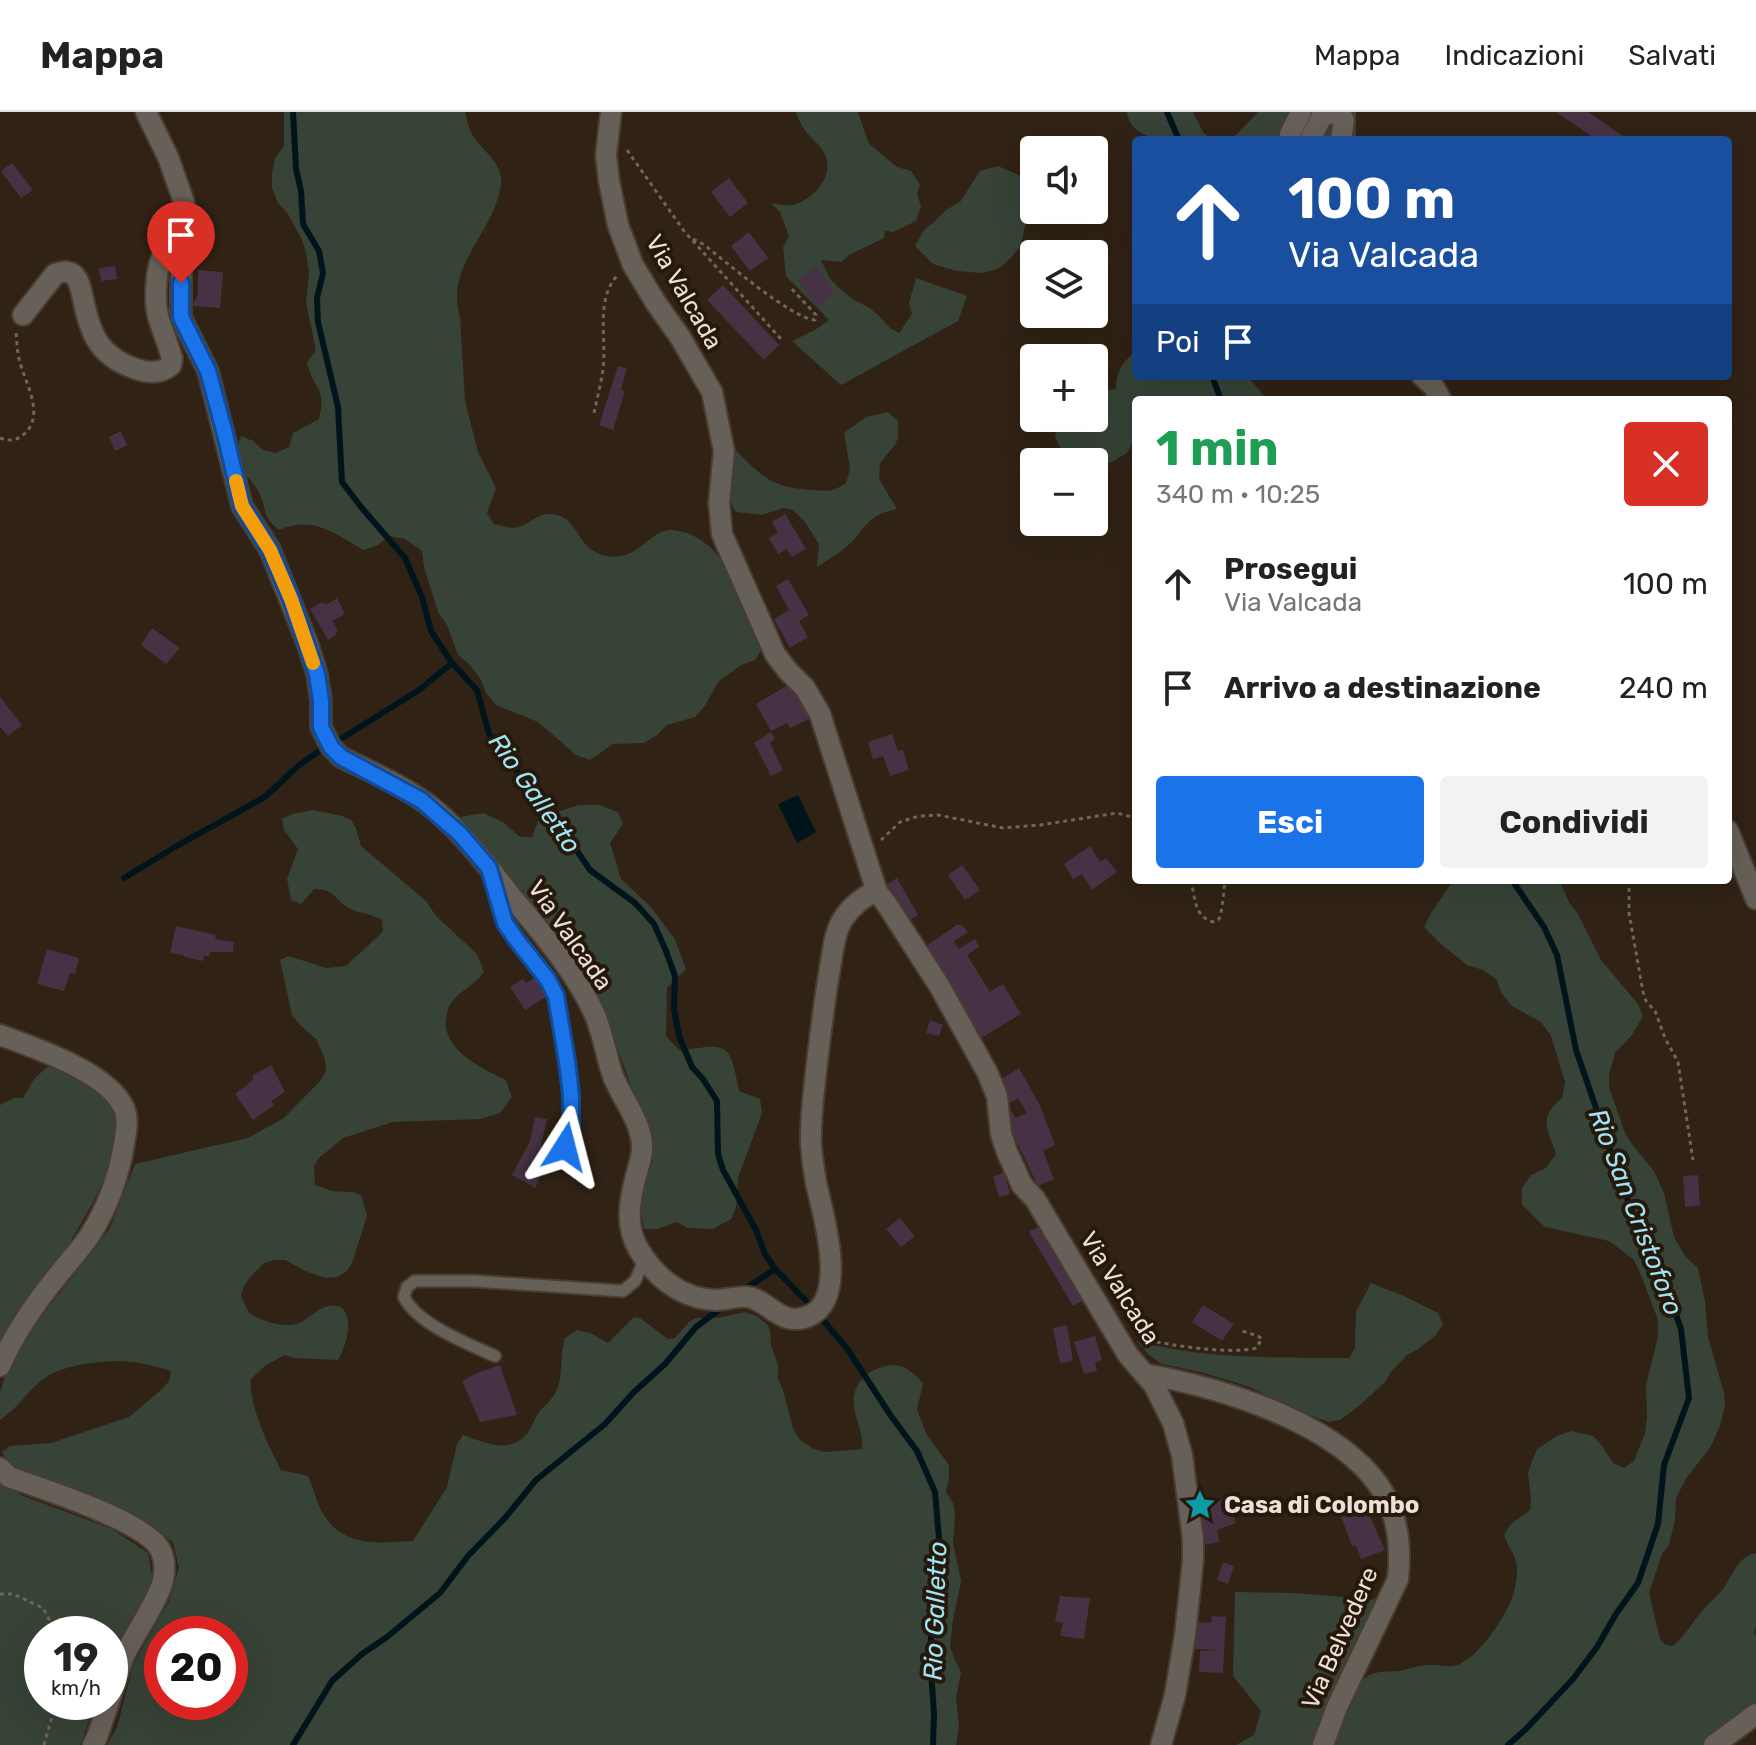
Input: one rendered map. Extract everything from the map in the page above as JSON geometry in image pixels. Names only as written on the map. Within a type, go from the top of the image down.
[{"type":"street","name":"Via Valcada","points":[[146,112],[168,157],[184,202],[181,317],[208,371],[242,506],[270,550],[308,645],[317,674],[321,727],[331,747],[341,757],[429,806],[460,834],[569,970],[595,1016],[614,1080],[641,1134],[643,1151],[632,1191],[630,1229],[645,1259],[672,1287],[704,1299],[747,1297],[761,1302],[774,1312],[796,1319],[809,1316],[821,1306],[829,1282],[830,1257],[811,1146],[811,1122],[826,987],[843,919],[862,899],[877,892]]},
{"type":"street","name":"Via Valcada","points":[[611,112],[607,142],[609,181],[618,225],[633,265],[712,392],[724,451],[719,503],[722,534],[775,654],[805,688],[820,714],[877,892],[959,1018],[994,1087],[1001,1134],[1022,1185],[1035,1199],[1128,1355],[1154,1385],[1173,1423],[1182,1455],[1193,1539],[1180,1664],[1161,1745]]},
{"type":"street","points":[[1290,136],[1301,112]]},
{"type":"street","points":[[1312,136],[1327,113],[1339,114],[1344,120],[1342,136]]},
{"type":"street","points":[[23,315],[55,274],[70,272],[77,279],[89,327],[105,353],[125,365],[147,372],[164,371],[171,365],[172,358],[158,315],[156,294],[159,269],[167,248],[183,240]]},
{"type":"street","points":[[1426,380],[1439,396]]},
{"type":"street","points":[[1732,841],[1756,899]]},
{"type":"street","points":[[0,1035],[41,1050],[94,1076],[125,1109],[127,1126],[114,1188],[90,1236],[26,1318],[0,1366]]},
{"type":"street","name":"Via Belvedere","points":[[1144,1374],[1214,1389],[1266,1408],[1332,1440],[1358,1461],[1388,1503],[1394,1516],[1400,1556],[1398,1579],[1337,1707],[1323,1745]]},
{"type":"street","points":[[0,1468],[9,1477],[93,1507],[149,1537],[161,1550],[165,1571],[161,1586],[128,1649]]},
{"type":"street","points":[[1714,1745],[1756,1714]]},
{"type":"street","points":[[93,1745],[103,1720]]},
{"type":"lane","points":[[489,868],[505,923],[548,980],[556,996],[571,1096],[571,1128],[565,1147]]},
{"type":"lane","points":[[495,1356],[464,1342],[408,1306],[404,1297],[407,1287],[415,1281],[474,1281],[623,1291],[635,1281],[645,1259]]},
{"type":"path","points":[[607,142],[622,144],[634,156],[690,238],[781,339]]},
{"type":"path","points":[[690,238],[703,244],[782,303],[805,318],[815,320],[816,315],[791,288]]},
{"type":"path","points":[[594,413],[603,369],[605,296],[610,284],[633,265]]},
{"type":"path","points":[[0,438],[10,440],[22,436],[30,429],[35,411],[19,358],[16,332],[23,315]]},
{"type":"path","points":[[866,863],[888,832],[900,822],[919,816],[938,815],[1003,828],[1117,813],[1132,817]]},
{"type":"path","points":[[1191,884],[1198,913],[1213,922],[1219,919],[1225,884]]},
{"type":"path","points":[[1629,884],[1629,913],[1643,992],[1678,1062],[1693,1160]]},
{"type":"path","points":[[1114,1332],[1185,1347],[1246,1351],[1256,1348],[1262,1339],[1242,1331]]},
{"type":"path","points":[[0,1594],[13,1594],[43,1608],[47,1616]]},
{"type":"path","points":[[44,1745],[51,1720]]},
{"type":"green space","points":[[284,112],[465,112],[471,133],[497,165],[501,180],[491,216],[462,271],[457,301],[465,401],[478,452],[496,488],[487,513],[494,524],[512,528],[545,514],[557,515],[571,524],[589,548],[607,556],[627,554],[657,534],[672,530],[690,534],[711,548],[743,599],[757,629],[761,649],[755,660],[741,665],[718,682],[695,717],[667,725],[644,743],[613,744],[590,760],[576,755],[538,722],[496,705],[486,693],[480,678],[458,655],[447,625],[438,612],[422,551],[405,539],[390,536],[364,550],[323,528],[303,525],[279,530],[266,515],[256,487],[236,466],[236,450],[241,436],[263,450],[276,453],[289,447],[293,433],[319,419],[321,408],[320,394],[307,362],[316,350],[306,303],[307,257],[303,242],[272,188],[275,158],[284,146]]},
{"type":"green space","points":[[796,112],[858,112],[869,144],[897,167],[911,171],[920,185],[917,194],[921,206],[916,221],[893,232],[885,231],[884,238],[841,262],[821,260],[830,279],[899,333],[912,314],[909,303],[916,278],[967,296],[958,321],[841,385],[792,341],[829,320],[786,276],[783,247],[789,237],[780,212],[771,203],[790,205],[802,201],[819,187],[828,167],[826,156],[804,129]]},
{"type":"green space","points":[[1127,112],[1193,112],[1208,136],[1149,136],[1131,123]]},
{"type":"green space","points":[[1258,112],[1356,112],[1356,136],[1236,135]]},
{"type":"green space","points":[[998,166],[1020,176],[1020,224],[1025,224],[1020,246],[998,269],[981,273],[957,271],[933,264],[915,246],[924,230],[960,202],[980,171]]},
{"type":"green space","points":[[1132,356],[1132,380],[1250,380],[1264,396],[1132,396],[1132,443],[1127,453],[1108,462],[1108,448],[1060,448],[1056,432],[1108,432],[1108,390],[1116,389],[1121,368]]},
{"type":"green space","points":[[888,412],[898,421],[898,438],[880,463],[879,479],[897,509],[872,519],[845,548],[831,558],[817,567],[819,544],[793,510],[783,508],[762,515],[736,512],[729,489],[732,446],[760,473],[777,483],[800,489],[831,490],[846,483],[850,469],[844,433],[866,417]]},
{"type":"green space","points":[[579,805],[599,805],[618,812],[623,824],[610,843],[621,879],[650,906],[675,939],[686,969],[667,988],[666,1036],[680,1051],[708,1047],[724,1050],[733,1063],[739,1091],[760,1099],[762,1113],[738,1178],[736,1208],[731,1219],[713,1229],[688,1228],[677,1222],[657,1229],[644,1229],[640,1204],[653,1160],[650,1137],[597,993],[565,943],[454,818],[484,813],[504,823],[520,837],[532,837],[540,817]]},
{"type":"green space","points":[[313,810],[351,820],[361,846],[426,901],[436,916],[477,954],[484,972],[450,1004],[447,1031],[451,1041],[467,1058],[506,1080],[512,1097],[500,1113],[480,1119],[393,1122],[343,1138],[314,1166],[315,1185],[361,1195],[367,1216],[352,1263],[346,1272],[326,1278],[285,1260],[274,1260],[264,1263],[250,1277],[241,1295],[249,1312],[272,1323],[297,1324],[329,1306],[338,1306],[347,1317],[347,1336],[338,1360],[285,1355],[266,1365],[251,1379],[256,1413],[281,1470],[308,1476],[330,1524],[351,1538],[374,1542],[413,1541],[447,1487],[457,1444],[463,1435],[496,1445],[520,1440],[557,1391],[565,1338],[577,1330],[608,1343],[634,1317],[640,1318],[668,1339],[675,1338],[690,1321],[697,1318],[717,1318],[745,1312],[757,1316],[768,1325],[770,1331],[778,1378],[793,1428],[800,1440],[825,1452],[862,1449],[854,1406],[855,1391],[867,1375],[879,1368],[892,1365],[902,1367],[923,1383],[917,1410],[927,1435],[949,1465],[946,1492],[953,1503],[953,1543],[961,1581],[950,1646],[961,1672],[956,1698],[959,1726],[956,1745],[107,1745],[119,1720],[128,1720],[128,1684],[133,1665],[144,1645],[144,1720],[248,1720],[248,1616],[161,1616],[169,1601],[179,1568],[173,1542],[137,1518],[80,1491],[12,1470],[2,1452],[10,1446],[51,1443],[129,1417],[162,1389],[169,1381],[171,1371],[117,1361],[62,1369],[42,1380],[0,1420],[0,1392],[9,1365],[41,1317],[110,1228],[135,1164],[248,1138],[284,1118],[326,1071],[325,1059],[316,1039],[292,1015],[280,960],[289,956],[326,968],[346,966],[383,931],[382,920],[353,910],[321,889],[314,889],[301,904],[291,900],[287,879],[298,849],[284,830],[282,819]]},
{"type":"green space","points":[[1561,884],[1601,960],[1638,1004],[1643,1016],[1632,1035],[1615,1053],[1609,1087],[1625,1133],[1654,1171],[1664,1193],[1674,1237],[1685,1256],[1698,1268],[1708,1337],[1725,1405],[1710,1448],[1687,1477],[1676,1498],[1669,1545],[1662,1554],[1649,1593],[1660,1639],[1666,1645],[1673,1646],[1723,1589],[1740,1562],[1756,1553],[1756,1704],[1703,1745],[1332,1745],[1349,1700],[1368,1676],[1421,1666],[1462,1663],[1481,1647],[1499,1624],[1511,1601],[1517,1574],[1515,1559],[1504,1534],[1511,1524],[1530,1510],[1528,1473],[1537,1449],[1571,1431],[1593,1436],[1613,1463],[1624,1468],[1634,1461],[1645,1433],[1646,1385],[1658,1336],[1658,1320],[1634,1260],[1609,1241],[1545,1227],[1522,1205],[1522,1188],[1531,1175],[1546,1168],[1556,1154],[1547,1118],[1562,1098],[1565,1082],[1551,1036],[1541,1022],[1512,1006],[1502,994],[1496,979],[1483,970],[1467,965],[1424,927],[1450,885]]},
{"type":"green space","points":[[47,1067],[58,1067],[108,1095],[118,1120],[114,1149],[105,1176],[76,1233],[0,1346],[0,1105],[14,1098],[23,1098],[34,1079]]},
{"type":"green space","points":[[1371,1283],[1438,1313],[1443,1324],[1436,1335],[1407,1355],[1385,1382],[1340,1420],[1329,1422],[1250,1387],[1161,1364],[1137,1341],[1189,1352],[1349,1358],[1355,1348],[1356,1312]]},
{"type":"green space","points":[[0,1482],[21,1495],[112,1529],[148,1553],[153,1580],[128,1632],[128,1616],[24,1616],[24,1720],[89,1720],[80,1745],[0,1745]]},
{"type":"green space","points":[[1235,1592],[1380,1600],[1317,1745],[1236,1745],[1254,1735],[1261,1711],[1233,1676]]},
{"type":"water","points":[[798,795],[816,832],[797,843],[778,804]]},
{"type":"building","points":[[1556,112],[1588,112],[1623,136],[1591,136]]},
{"type":"building","points":[[12,163],[33,190],[21,198],[1,171]]},
{"type":"building","points":[[729,178],[748,203],[730,217],[711,192]]},
{"type":"building","points":[[749,232],[768,258],[750,271],[731,246]]},
{"type":"building","points":[[115,266],[117,279],[101,281],[99,268]]},
{"type":"building","points":[[816,267],[835,292],[817,306],[798,280]]},
{"type":"building","points":[[198,270],[223,272],[220,308],[192,306],[198,295]]},
{"type":"building","points":[[723,285],[779,345],[764,360],[707,300]]},
{"type":"building","points":[[618,366],[627,368],[621,390],[625,391],[613,430],[599,425]]},
{"type":"building","points":[[121,431],[127,445],[115,451],[109,437]]},
{"type":"building","points":[[785,514],[806,549],[792,557],[787,549],[778,554],[769,538],[778,533],[772,522]]},
{"type":"building","points":[[788,579],[809,615],[799,621],[808,637],[790,648],[774,619],[789,610],[776,586]]},
{"type":"building","points":[[337,598],[345,614],[332,621],[338,631],[328,640],[310,609]]},
{"type":"building","points":[[152,628],[180,648],[166,664],[141,645]]},
{"type":"building","points":[[793,682],[812,718],[790,728],[787,723],[771,731],[756,704]]},
{"type":"building","points":[[0,697],[22,725],[8,736],[0,727]]},
{"type":"building","points":[[771,732],[775,738],[770,743],[783,770],[771,776],[754,743]]},
{"type":"building","points":[[892,734],[898,751],[903,750],[909,770],[890,776],[883,756],[873,759],[868,742]]},
{"type":"building","points":[[1090,846],[1100,862],[1106,858],[1117,872],[1092,890],[1082,874],[1073,879],[1064,864]]},
{"type":"building","points":[[962,865],[980,890],[965,900],[948,875]]},
{"type":"building","points":[[897,878],[918,915],[907,922],[886,885]]},
{"type":"building","points":[[957,925],[962,925],[968,932],[953,942],[959,949],[975,939],[979,947],[967,955],[990,992],[1003,984],[1021,1014],[983,1037],[977,1038],[920,950]]},
{"type":"building","points":[[176,926],[234,942],[233,952],[210,952],[203,961],[170,953]]},
{"type":"building","points":[[47,949],[79,958],[75,974],[70,973],[64,991],[37,984]]},
{"type":"building","points":[[537,976],[549,995],[525,1010],[510,987],[523,979],[526,983]]},
{"type":"building","points":[[930,1020],[943,1025],[939,1036],[926,1033]]},
{"type":"building","points":[[271,1065],[285,1092],[271,1101],[274,1105],[253,1120],[235,1094],[253,1080],[253,1075]]},
{"type":"building","points":[[1019,1068],[1040,1106],[1055,1145],[1043,1151],[1054,1179],[1038,1186],[1007,1122],[1007,1106],[1016,1118],[1027,1113],[1018,1098],[1008,1104],[995,1083]]},
{"type":"building","points":[[535,1117],[547,1119],[541,1146],[552,1153],[535,1188],[512,1175],[530,1141]]},
{"type":"building","points":[[1004,1172],[1010,1194],[999,1197],[993,1177]]},
{"type":"building","points":[[1698,1175],[1700,1205],[1685,1207],[1683,1176]]},
{"type":"building","points":[[900,1218],[915,1236],[901,1247],[886,1229]]},
{"type":"building","points":[[1041,1225],[1086,1299],[1073,1306],[1029,1232]]},
{"type":"building","points":[[1203,1305],[1234,1324],[1222,1341],[1192,1322]]},
{"type":"building","points":[[1067,1325],[1073,1361],[1060,1363],[1053,1328]]},
{"type":"building","points":[[1095,1336],[1102,1360],[1095,1363],[1097,1371],[1084,1374],[1074,1342]]},
{"type":"building","points":[[500,1365],[517,1415],[480,1422],[462,1381]]},
{"type":"building","name":"Casa di Colombo","points":[[1228,1497],[1236,1523],[1217,1530],[1219,1542],[1199,1546],[1191,1508]]},
{"type":"building","points":[[1368,1502],[1370,1506],[1366,1508],[1385,1550],[1361,1559],[1356,1545],[1352,1546],[1339,1511]]},
{"type":"building","points":[[1223,1562],[1234,1566],[1228,1584],[1217,1580]]},
{"type":"building","points":[[1060,1596],[1090,1598],[1084,1639],[1060,1636],[1063,1623],[1055,1621]]},
{"type":"building","points":[[1212,1616],[1226,1617],[1223,1673],[1199,1672],[1200,1651],[1220,1650],[1195,1649],[1196,1622],[1211,1623]]},
{"type":"waterway","name":"Rio Galletto","points":[[293,112],[303,224],[319,251],[323,273],[317,298],[318,322],[338,407],[342,482],[405,558],[422,597],[431,631],[452,663],[477,690],[489,734],[548,808],[590,870],[635,903],[654,924],[675,976],[674,1009],[679,1036],[692,1067],[717,1101],[718,1154],[723,1170],[756,1230],[765,1254],[775,1269],[812,1307]]},
{"type":"waterway","name":"Rio San Cristoforo","points":[[1167,112],[1177,136]]},
{"type":"waterway","name":"Rio San Cristoforo","points":[[1214,380],[1220,396]]},
{"type":"waterway","points":[[336,742],[419,690],[452,663]]},
{"type":"waterway","points":[[124,878],[265,797],[298,766],[322,749]]},
{"type":"waterway","name":"Rio San Cristoforo","points":[[1508,1745],[1573,1679],[1638,1583],[1658,1524],[1664,1465],[1689,1398],[1681,1329],[1659,1265],[1631,1210],[1576,1050],[1557,955],[1544,927],[1515,884]]},
{"type":"waterway","points":[[742,1291],[775,1269]]},
{"type":"waterway","points":[[293,1745],[332,1681],[440,1593],[468,1556],[536,1480],[605,1424],[665,1364],[696,1327],[724,1306]]},
{"type":"waterway","name":"Rio Galletto","points":[[823,1320],[848,1350],[917,1451],[935,1492],[941,1561],[933,1600],[930,1656],[933,1745]]},
{"type":"slow traffic","points":[[236,481],[242,506],[270,550],[291,599],[313,663]]},
{"type":"place","name":"Casa di Colombo","points":[[1200,1505]]},
{"type":"route","points":[[181,283],[181,317],[208,371],[242,506],[270,550],[308,645],[317,674],[321,727],[331,747],[341,757],[421,800],[460,834],[489,868],[505,923],[548,980],[556,996],[571,1096],[571,1128],[565,1147]]}]
